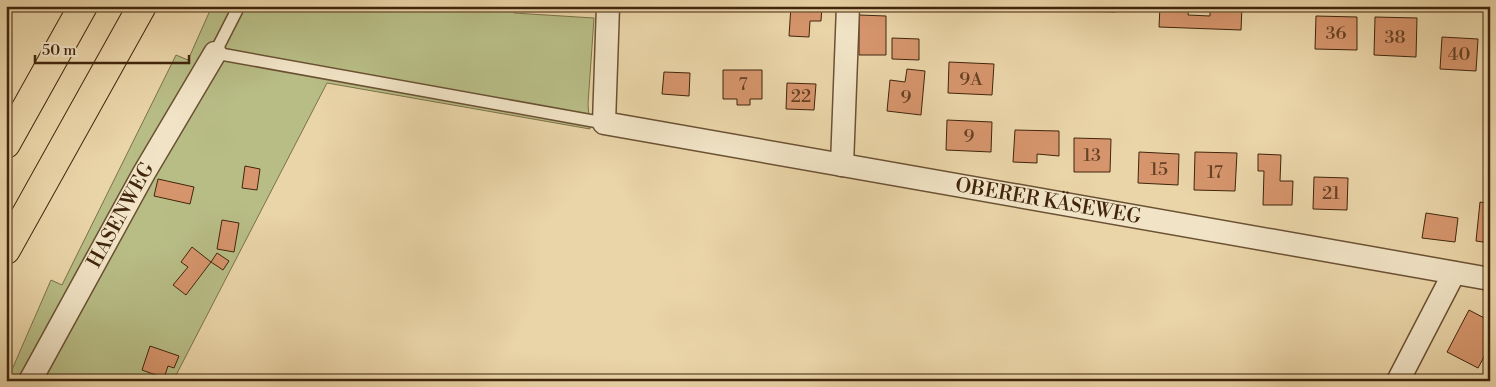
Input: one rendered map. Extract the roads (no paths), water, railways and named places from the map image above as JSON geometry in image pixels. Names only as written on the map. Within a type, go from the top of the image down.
[{"type":"highway","points":[[6,144],[83,6]]},
{"type":"highway","points":[[6,250],[142,6]]},
{"type":"street","points":[[604,124],[608,6]]},
{"type":"street","points":[[842,165],[848,6]]},
{"type":"street","name":"HASENWEG","points":[[30,381],[144,172],[215,53]]},
{"type":"street","name":"OBERER KÄSEWEG","points":[[604,124],[1490,278]]},
{"type":"street","points":[[1398,381],[1454,273]]},
{"type":"lane","points":[[239,6],[215,53],[604,124]]}]
